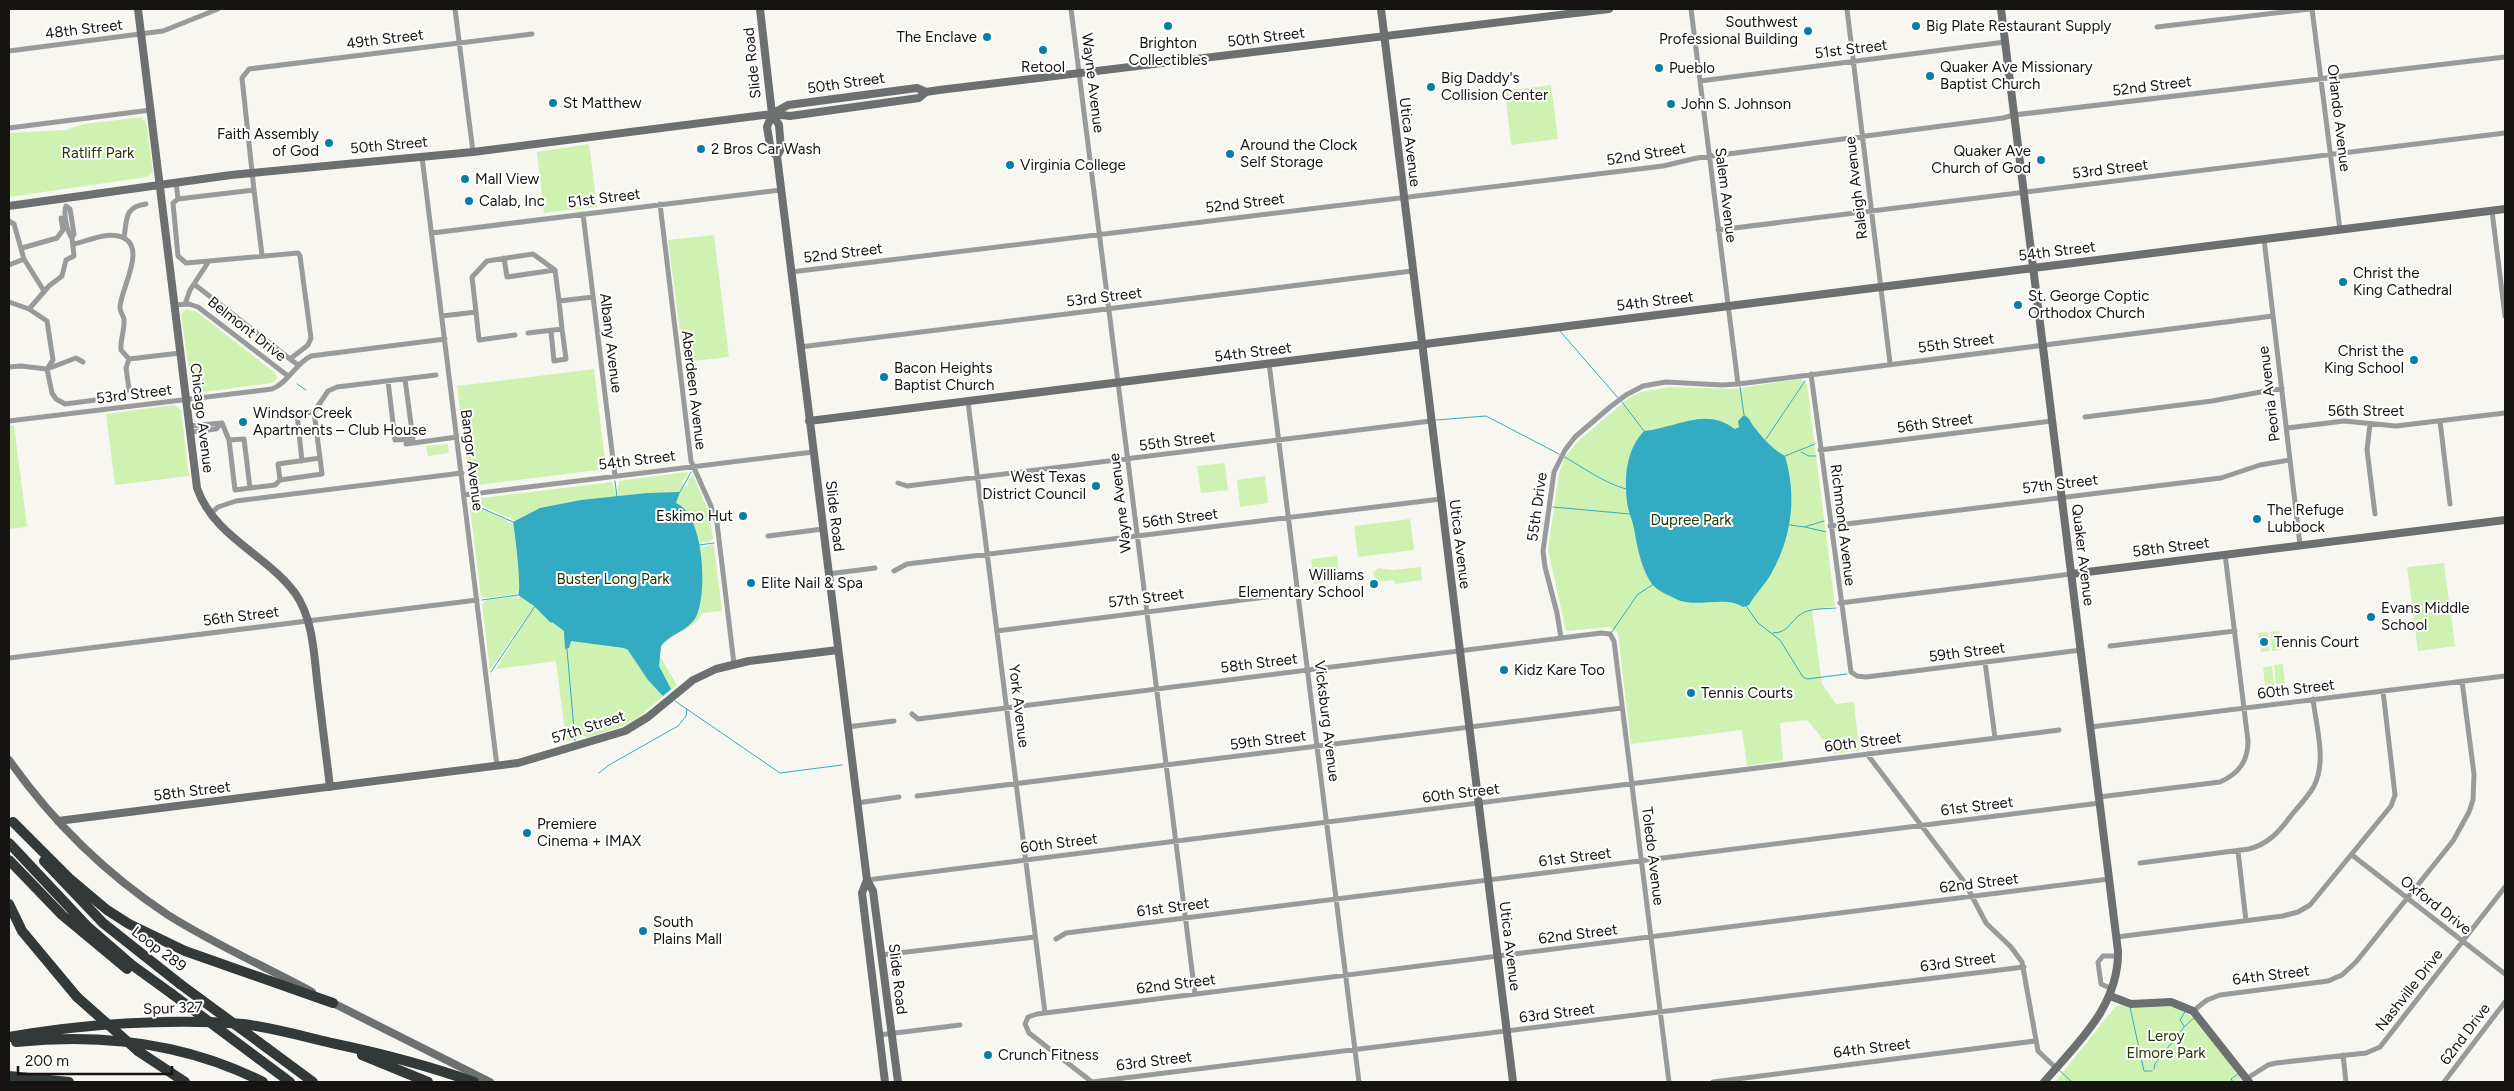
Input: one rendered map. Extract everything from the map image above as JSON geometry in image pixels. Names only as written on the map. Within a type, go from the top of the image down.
[{"type":"highway","name":"Loop 289","points":[[11,819],[33,848],[96,917],[180,984],[313,1082]]},
{"type":"highway","points":[[11,819],[69,878],[107,910],[128,924],[185,951],[333,1003]]},
{"type":"highway","name":"Loop 289","points":[[9,843],[87,926],[172,994],[290,1082]]},
{"type":"highway","points":[[9,860],[83,935],[141,979],[172,994]]},
{"type":"highway","points":[[9,904],[22,931],[77,996],[138,1051],[185,1082]]},
{"type":"highway","name":"Spur 327","points":[[9,1037],[44,1031],[161,1023],[216,1022],[282,1030],[336,1044]]},
{"type":"highway","points":[[9,1033],[44,1031]]},
{"type":"highway","points":[[9,1043],[47,1039],[86,1038],[138,1042],[191,1054],[263,1082]]},
{"type":"highway","points":[[336,1044],[428,1082]]},
{"type":"highway","points":[[336,1044],[446,1072],[474,1082]]},
{"type":"highway","points":[[9,1076],[69,1082]]},
{"type":"street","name":"Chicago Avenue","points":[[138,9],[198,488],[210,515],[287,585],[304,607],[308,621],[330,787]]},
{"type":"street","name":"48th Street","points":[[9,51],[163,31],[218,9]]},
{"type":"street","points":[[454,9],[473,152]]},
{"type":"street","name":"Slide Road","points":[[760,9],[772,114],[779,125],[781,149],[777,156],[780,190],[847,727],[867,880],[873,892],[898,1082]]},
{"type":"street","name":"Wayne Avenue","points":[[1071,9],[1195,994]]},
{"type":"street","name":"Utica Avenue","points":[[1381,9],[1513,1082]]},
{"type":"street","name":"50th Street","points":[[772,114],[788,105],[917,88],[926,92],[1609,9]]},
{"type":"street","name":"Salem Avenue","points":[[1691,9],[1738,384]]},
{"type":"street","name":"Raleigh Avenue","points":[[1847,9],[1890,363]]},
{"type":"street","name":"Quaker Avenue","points":[[2001,9],[2118,956],[2111,993],[2099,1017],[2044,1082]]},
{"type":"street","points":[[2157,27],[2311,9]]},
{"type":"street","name":"Orlando Avenue","points":[[2311,9],[2340,230]]},
{"type":"street","name":"49th Street","points":[[253,172],[243,88],[244,75],[249,69],[532,34]]},
{"type":"street","name":"51st Street","points":[[1700,81],[2005,42]]},
{"type":"street","name":"52nd Street","points":[[791,272],[1403,196],[1448,193],[1662,166],[1709,156],[2014,115],[2505,56]]},
{"type":"street","name":"50th Street","points":[[9,206],[253,172],[473,152],[772,114],[790,116],[848,109],[919,98],[926,92]]},
{"type":"street","points":[[9,128],[150,110]]},
{"type":"street","name":"53rd Street","points":[[1718,230],[2505,133]]},
{"type":"street","name":"Bangor Avenue","points":[[422,157],[497,766]]},
{"type":"street","points":[[253,172],[262,256]]},
{"type":"street","points":[[176,182],[178,199]]},
{"type":"street","points":[[254,190],[178,199],[173,203],[178,256],[186,263],[292,252],[300,256],[310,342],[290,358]]},
{"type":"street","name":"51st Street","points":[[432,232],[780,190]]},
{"type":"street","points":[[124,238],[131,209],[135,205],[146,204]]},
{"type":"street","name":"Aberdeen Avenue","points":[[660,204],[690,460],[717,523],[734,664]]},
{"type":"street","points":[[29,309],[44,291],[62,276],[64,262],[74,256],[73,241],[71,216],[70,209],[66,206],[64,210],[69,235],[73,241]]},
{"type":"street","name":"54th Street","points":[[809,421],[2505,209]]},
{"type":"street","points":[[2492,211],[2503,287],[2505,316]]},
{"type":"street","name":"Albany Avenue","points":[[583,214],[615,476]]},
{"type":"street","points":[[22,248],[57,238],[63,230],[61,218]]},
{"type":"street","points":[[9,221],[14,224],[24,259],[44,291]]},
{"type":"street","points":[[73,241],[113,235],[124,238],[134,254],[120,308],[124,322],[121,350],[129,359]]},
{"type":"street","name":"Peoria Avenue","points":[[2264,239],[2300,545]]},
{"type":"street","points":[[515,336],[479,340],[472,278],[487,261],[533,254],[555,270],[566,359],[554,361],[551,331]]},
{"type":"street","points":[[504,258],[507,277],[555,270]]},
{"type":"street","points":[[9,265],[24,259]]},
{"type":"street","points":[[185,304],[194,284],[209,262]]},
{"type":"street","name":"53rd Street","points":[[800,347],[1412,270]]},
{"type":"street","points":[[194,284],[298,365]]},
{"type":"street","points":[[559,301],[593,297]]},
{"type":"street","points":[[9,302],[29,309],[47,321],[53,360],[47,369],[52,393],[56,399],[65,404],[119,397],[129,389],[126,368],[129,359]]},
{"type":"street","name":"Belmont Drive","points":[[174,306],[185,304],[198,307],[288,376],[304,359],[320,354],[444,339]]},
{"type":"street","points":[[442,316],[476,312]]},
{"type":"street","name":"55th Street","points":[[1642,387],[1666,382],[1738,384],[1890,363],[2273,316]]},
{"type":"street","points":[[528,334],[562,329]]},
{"type":"street","points":[[129,359],[180,353]]},
{"type":"street","points":[[9,367],[20,366],[47,369],[76,358],[83,362]]},
{"type":"street","name":"Vicksburg Avenue","points":[[1269,364],[1359,1082]]},
{"type":"street","name":"Richmond Avenue","points":[[1811,374],[1849,669],[1856,676]]},
{"type":"street","name":"53rd Street","points":[[9,421],[272,389],[278,387],[288,376]]},
{"type":"street","points":[[190,429],[214,422],[222,424],[229,440],[235,490],[275,485],[280,480],[322,474],[314,412],[328,392],[337,387],[436,376]]},
{"type":"street","points":[[388,381],[395,440],[406,439],[413,438],[406,379]]},
{"type":"street","name":"55th Drive","points":[[1561,638],[1558,613],[1543,551],[1556,468],[1563,453],[1575,437],[1626,394],[1642,387]]},
{"type":"street","points":[[2085,417],[2212,401],[2282,388]]},
{"type":"street","points":[[119,397],[121,408]]},
{"type":"street","name":"York Avenue","points":[[968,402],[1045,1013]]},
{"type":"street","points":[[65,404],[66,414]]},
{"type":"street","points":[[302,461],[297,414],[314,412]]},
{"type":"street","name":"56th Street","points":[[2287,428],[2338,421],[2396,426],[2505,413]]},
{"type":"street","name":"56th Street","points":[[1820,450],[2052,420]]},
{"type":"street","points":[[2440,420],[2450,504]]},
{"type":"street","name":"55th Street","points":[[898,483],[907,486],[978,478],[1431,421]]},
{"type":"street","points":[[2370,424],[2367,450],[2375,514]]},
{"type":"street","points":[[406,444],[457,437]]},
{"type":"street","points":[[229,440],[244,439],[250,488]]},
{"type":"street","name":"54th Street","points":[[464,495],[813,452]]},
{"type":"street","points":[[280,480],[278,464],[320,458]]},
{"type":"street","name":"57th Street","points":[[1830,526],[2221,478],[2260,465],[2290,460]]},
{"type":"street","points":[[210,515],[218,507],[236,501],[462,472]]},
{"type":"street","name":"56th Street","points":[[894,571],[902,565],[1440,499]]},
{"type":"street","name":"58th Street","points":[[1840,603],[2505,520]]},
{"type":"street","points":[[768,536],[822,529]]},
{"type":"street","points":[[2225,554],[2244,708]]},
{"type":"street","points":[[828,574],[875,568]]},
{"type":"street","name":"57th Street","points":[[997,631],[1298,593]]},
{"type":"street","name":"56th Street","points":[[9,658],[477,600]]},
{"type":"street","points":[[2110,646],[2235,631]]},
{"type":"street","name":"58th Street","points":[[912,714],[918,719],[1601,633],[1610,634]]},
{"type":"street","name":"Toledo Avenue","points":[[1610,634],[1614,641],[1669,1082]]},
{"type":"street","name":"57th Street","points":[[330,787],[525,761],[620,733],[648,717],[693,680],[710,671],[734,664],[838,650]]},
{"type":"street","name":"59th Street","points":[[1856,676],[1866,677],[2081,650]]},
{"type":"street","points":[[1985,662],[1995,738]]},
{"type":"street","name":"60th Street","points":[[2090,727],[2505,676]]},
{"type":"street","name":"64th Street","points":[[2193,1011],[2207,1000],[2220,995],[2315,983],[2337,978],[2356,962],[2453,841],[2463,826],[2473,800],[2474,774],[2462,681]]},
{"type":"street","points":[[2116,937],[2290,915],[2310,905],[2391,806],[2395,795],[2383,691]]},
{"type":"street","points":[[2140,863],[2238,851],[2261,846],[2280,831],[2314,785],[2320,755],[2313,699]]},
{"type":"street","name":"59th Street","points":[[917,796],[1622,708]]},
{"type":"street","name":"61st Street","points":[[1056,939],[1066,933],[1921,825],[2220,782],[2236,774],[2248,750],[2244,708]]},
{"type":"street","points":[[847,727],[894,721]]},
{"type":"street","name":"60th Street","points":[[867,880],[2059,730]]},
{"type":"street","points":[[1867,754],[1974,896],[1986,922],[2011,947],[2024,967],[2038,1051],[2056,1068]]},
{"type":"street","points":[[9,760],[58,822],[107,868],[167,914],[207,938],[490,1082]]},
{"type":"street","name":"58th Street","points":[[58,822],[330,787]]},
{"type":"street","points":[[857,803],[899,797]]},
{"type":"street","points":[[2238,851],[2246,921]]},
{"type":"street","name":"Oxford Drive","points":[[2352,854],[2505,974]]},
{"type":"street","name":"62nd Street","points":[[1092,1082],[1029,1033],[1025,1024],[1032,1014],[2109,879]]},
{"type":"street","name":"Slide Road","points":[[867,880],[862,893],[885,1082]]},
{"type":"street","name":"Nashville Drive","points":[[2248,1081],[2255,1072],[2276,1063],[2366,1052],[2380,1047],[2505,887]]},
{"type":"street","points":[[881,956],[1035,937]]},
{"type":"street","points":[[2118,956],[2104,956],[2098,962],[2101,984],[2111,993],[2131,1004],[2171,1002],[2193,1011],[2248,1081]]},
{"type":"street","name":"63rd Street","points":[[1092,1082],[2024,967]]},
{"type":"street","name":"62nd Drive","points":[[2444,1082],[2505,1002]]},
{"type":"street","points":[[879,1035],[960,1025]]},
{"type":"street","name":"64th Street","points":[[1713,1082],[2035,1041]]},
{"type":"street","points":[[2343,1055],[2346,1082]]},
{"type":"street","points":[[9,1082],[44,1082]]},
{"type":"green space","points":[[1551,85],[1558,139],[1511,145],[1505,91]]},
{"type":"green space","name":"Ratliff Park","points":[[143,117],[142,120],[146,121],[153,172],[147,177],[9,197],[9,133],[66,130],[84,124]]},
{"type":"green space","points":[[589,144],[597,207],[544,213],[537,152]]},
{"type":"green space","points":[[714,235],[729,357],[684,362],[668,240]]},
{"type":"green space","points":[[186,309],[197,312],[278,377],[272,383],[196,393],[192,391],[181,315]]},
{"type":"green space","points":[[594,369],[606,469],[470,486],[457,386]]},
{"type":"green space","name":"Dupree Park","points":[[1801,379],[1807,384],[1835,606],[1812,610],[1822,684],[1836,704],[1854,702],[1859,750],[1835,754],[1807,720],[1780,723],[1783,760],[1747,766],[1742,730],[1631,744],[1618,633],[1610,627],[1566,631],[1548,550],[1559,473],[1565,457],[1578,441],[1630,397],[1641,392],[1670,387],[1732,389]]},
{"type":"green space","points":[[174,405],[181,410],[189,476],[115,485],[106,414]]},
{"type":"green space","points":[[14,425],[27,527],[9,529],[9,426]]},
{"type":"green space","points":[[448,444],[449,453],[428,456],[426,446]]},
{"type":"green space","points":[[1225,463],[1228,490],[1201,493],[1197,466]]},
{"type":"green space","name":"Buster Long Park","points":[[687,472],[688,475],[682,481],[683,485],[680,492],[684,486],[688,485],[688,481],[693,475],[709,513],[713,539],[706,543],[703,541],[700,544],[703,548],[712,544],[714,547],[722,611],[702,613],[698,620],[671,638],[662,648],[660,656],[677,685],[636,719],[623,726],[586,738],[584,736],[575,739],[572,725],[572,740],[566,741],[556,661],[496,669],[534,606],[490,670],[482,604],[486,600],[517,596],[517,599],[520,597],[520,593],[516,591],[516,594],[485,598],[481,596],[470,508],[476,505],[508,521],[507,523],[513,523],[514,520],[510,516],[509,518],[476,503],[474,499],[612,482],[617,497],[619,481]]},
{"type":"green space","points":[[1265,476],[1268,503],[1240,507],[1237,480]]},
{"type":"green space","points":[[1410,519],[1414,550],[1358,557],[1354,526]]},
{"type":"green space","points":[[1337,556],[1340,579],[1314,584],[1311,559]]},
{"type":"green space","points":[[2444,563],[2455,646],[2418,651],[2407,567]]},
{"type":"green space","points":[[1421,567],[1422,580],[1395,584],[1394,580],[1376,582],[1373,573],[1378,568],[1393,570]]},
{"type":"green space","name":"Tennis Court","points":[[2279,631],[2281,650],[2272,651],[2270,632]]},
{"type":"green space","name":"Tennis Court","points":[[2268,632],[2270,651],[2261,652],[2258,633]]},
{"type":"green space","name":"Tennis Court","points":[[2283,664],[2285,683],[2276,684],[2274,665]]},
{"type":"green space","name":"Tennis Court","points":[[2272,666],[2274,685],[2265,686],[2263,667]]},
{"type":"green space","name":"Leroy Elmore Park","points":[[2120,1005],[2127,1007],[2167,1006],[2183,1011],[2202,1027],[2243,1082],[2055,1082],[2115,1007]]},
{"type":"water","points":[[1744,415],[1768,443],[1785,456],[1791,486],[1791,501],[1788,531],[1784,546],[1771,574],[1749,605],[1743,607],[1728,602],[1684,602],[1656,588],[1647,576],[1641,560],[1627,502],[1626,474],[1630,455],[1638,438],[1644,431],[1701,419],[1713,419],[1724,422],[1735,429],[1739,427],[1738,421]]},
{"type":"water","points":[[680,492],[676,503],[685,510],[693,522],[698,537],[701,555],[702,590],[700,605],[693,622],[669,638],[661,646],[659,666],[671,689],[663,696],[648,680],[628,650],[571,641],[569,648],[565,649],[564,631],[551,623],[534,606],[518,595],[519,572],[513,522],[540,508],[581,500],[647,493]]},
{"type":"waterway","points":[[1560,331],[1619,399]]},
{"type":"waterway","points":[[1766,439],[1805,381]]},
{"type":"waterway","points":[[297,384],[306,390]]},
{"type":"waterway","points":[[1740,387],[1744,415]]},
{"type":"waterway","points":[[1622,402],[1644,431]]},
{"type":"waterway","points":[[1436,420],[1486,416],[1559,454]]},
{"type":"waterway","points":[[1785,456],[1815,444]]},
{"type":"waterway","points":[[1801,452],[1809,456],[1816,456]]},
{"type":"waterway","points":[[1563,456],[1601,479],[1626,489]]},
{"type":"waterway","points":[[680,492],[691,472]]},
{"type":"waterway","points":[[615,481],[617,497]]},
{"type":"waterway","points":[[470,503],[513,522]]},
{"type":"waterway","points":[[1553,507],[1630,514]]},
{"type":"waterway","points":[[1790,525],[1804,527],[1824,521]]},
{"type":"waterway","points":[[1805,527],[1826,532]]},
{"type":"waterway","points":[[699,545],[714,543]]},
{"type":"waterway","points":[[1611,633],[1638,594],[1654,584]]},
{"type":"waterway","points":[[482,600],[518,595]]},
{"type":"waterway","points":[[491,672],[535,606]]},
{"type":"waterway","points":[[1746,606],[1758,623],[1780,640],[1803,677],[1807,679],[1847,674]]},
{"type":"waterway","points":[[1773,633],[1783,631],[1805,612],[1836,608]]},
{"type":"waterway","points":[[567,649],[575,741]]},
{"type":"waterway","points":[[675,701],[780,773],[842,765]]},
{"type":"waterway","points":[[599,773],[609,765],[678,726],[686,716],[687,709]]},
{"type":"waterway","points":[[2130,1007],[2144,1071],[2152,1071]]},
{"type":"waterway","points":[[2184,1026],[2180,1020],[2186,1010]]},
{"type":"waterway","points":[[2154,1069],[2155,1064],[2184,1027],[2195,1017]]},
{"type":"waterway","points":[[2059,1070],[2072,1082]]},
{"type":"waterway","points":[[2233,1082],[2231,1079],[2238,1074]]},
{"type":"place","name":"Brighton Collectibles","points":[[1168,26]]},
{"type":"place","name":"Big Plate Restaurant Supply","points":[[1916,26]]},
{"type":"place","name":"Southwest Professional Building","points":[[1808,31]]},
{"type":"place","name":"The Enclave","points":[[987,37]]},
{"type":"place","name":"Retool","points":[[1043,50]]},
{"type":"place","name":"Pueblo","points":[[1659,68]]},
{"type":"place","name":"Quaker Ave Missionary Baptist Church","points":[[1930,76]]},
{"type":"place","name":"Big Daddy's Collision Center","points":[[1431,87]]},
{"type":"place","name":"St Matthew","points":[[553,103]]},
{"type":"place","name":"John S. Johnson","points":[[1671,104]]},
{"type":"place","name":"Faith Assembly of God","points":[[329,143]]},
{"type":"place","name":"2 Bros Car Wash","points":[[701,149]]},
{"type":"place","name":"Around the Clock Self Storage","points":[[1230,154]]},
{"type":"place","name":"Quaker Ave Church of God","points":[[2041,160]]},
{"type":"place","name":"Virginia College","points":[[1010,165]]},
{"type":"place","name":"Mall View","points":[[465,179]]},
{"type":"place","name":"Calab, Inc","points":[[469,201]]},
{"type":"place","name":"Christ the King Cathedral","points":[[2343,282]]},
{"type":"place","name":"St. George Coptic Orthodox Church","points":[[2018,305]]},
{"type":"place","name":"Christ the King School","points":[[2414,360]]},
{"type":"place","name":"Bacon Heights Baptist Church","points":[[884,377]]},
{"type":"place","name":"Windsor Creek Apartments – Club House","points":[[243,422]]},
{"type":"place","name":"West Texas District Council","points":[[1096,486]]},
{"type":"place","name":"Eskimo Hut","points":[[743,516]]},
{"type":"place","name":"The Refuge Lubbock","points":[[2257,519]]},
{"type":"place","name":"Elite Nail & Spa","points":[[751,583]]},
{"type":"place","name":"Williams Elementary School","points":[[1374,584]]},
{"type":"place","name":"Evans Middle School","points":[[2371,617]]},
{"type":"place","name":"Tennis Court","points":[[2264,642]]},
{"type":"place","name":"Kidz Kare Too","points":[[1504,670]]},
{"type":"place","name":"Tennis Courts","points":[[1691,693]]},
{"type":"place","name":"Premiere Cinema + IMAX","points":[[527,833]]},
{"type":"place","name":"South Plains Mall","points":[[643,931]]},
{"type":"place","name":"Crunch Fitness","points":[[988,1055]]}]
